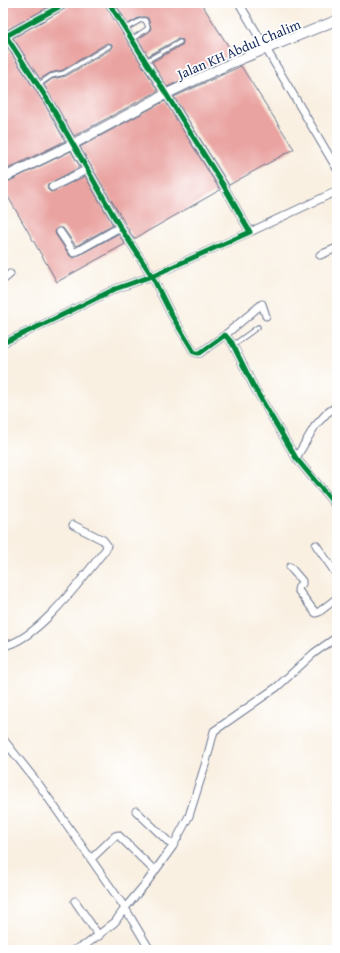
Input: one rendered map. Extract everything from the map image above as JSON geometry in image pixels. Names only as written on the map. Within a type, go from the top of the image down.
[{"type":"street","points":[[66,3],[4,34],[48,102],[120,227],[152,276],[172,316],[194,352],[200,353],[225,335],[252,313],[260,304],[262,304],[266,316]]},
{"type":"street","points":[[110,3],[222,183],[250,232]]},
{"type":"street","points":[[239,3],[337,169]]},
{"type":"street","name":"Jalan KH Abdul Chalim","points":[[3,178],[73,144],[166,94],[229,64],[337,20]]},
{"type":"street","points":[[52,187],[86,170]]},
{"type":"street","points":[[3,343],[50,322],[115,289],[152,276],[337,191]]},
{"type":"street","points":[[60,232],[74,253],[120,227]]},
{"type":"street","points":[[320,255],[337,248]]},
{"type":"street","points":[[3,280],[10,274]]},
{"type":"street","points":[[225,335],[238,353],[254,387],[296,458],[337,507]]},
{"type":"street","points":[[296,458],[316,426],[327,413],[337,406]]},
{"type":"street","points":[[3,646],[16,642],[38,626],[66,598],[106,550],[107,545],[103,540],[73,526]]},
{"type":"street","points":[[316,545],[337,575]]},
{"type":"street","points":[[290,567],[302,581],[298,590],[316,613],[337,598]]},
{"type":"street","points":[[74,950],[99,936],[115,922],[155,872],[173,846],[189,816],[214,731],[277,687],[337,636]]},
{"type":"street","points":[[3,739],[40,786],[91,859],[125,908],[150,950]]},
{"type":"street","points":[[136,811],[173,846]]},
{"type":"street","points":[[91,859],[115,836],[118,835],[155,872]]},
{"type":"street","points":[[74,901],[99,936]]},
{"type":"lane","points":[[125,29],[141,20],[145,20],[148,27],[147,29],[132,39]]},
{"type":"lane","points":[[146,61],[180,42]]},
{"type":"lane","points":[[37,86],[51,76],[64,73],[109,46]]},
{"type":"lane","points":[[233,345],[258,327]]},
{"type":"building","points":[[3,3],[56,3],[3,32]]},
{"type":"building","points":[[71,3],[104,3],[158,91],[74,136],[44,85],[52,79],[66,76],[111,49],[112,44],[107,43],[63,70],[50,73],[40,79],[13,38],[68,7]]},
{"type":"building","points":[[115,3],[201,3],[234,55],[167,87],[152,62],[182,45],[183,40],[178,39],[148,56],[138,39],[149,32],[151,28],[148,18],[140,17],[128,24]]},
{"type":"building","points":[[3,41],[45,105],[65,141],[3,171]]},
{"type":"building","points":[[241,66],[294,149],[229,185],[174,97]]},
{"type":"building","points":[[165,101],[220,190],[134,239],[80,147]]},
{"type":"building","points":[[71,151],[80,167],[50,183],[47,186],[48,190],[51,192],[54,191],[85,176],[113,225],[76,246],[63,228],[57,228],[55,232],[56,235],[70,256],[74,258],[118,234],[125,244],[57,282],[3,188],[3,184]]},
{"type":"cycle path","points":[[66,3],[6,36],[49,102],[120,227],[152,276],[172,316],[194,352],[200,353],[225,335],[232,343],[254,387],[296,458],[337,507]]},
{"type":"cycle path","points":[[3,343],[115,289],[152,276],[250,232],[222,183],[109,3]]}]
